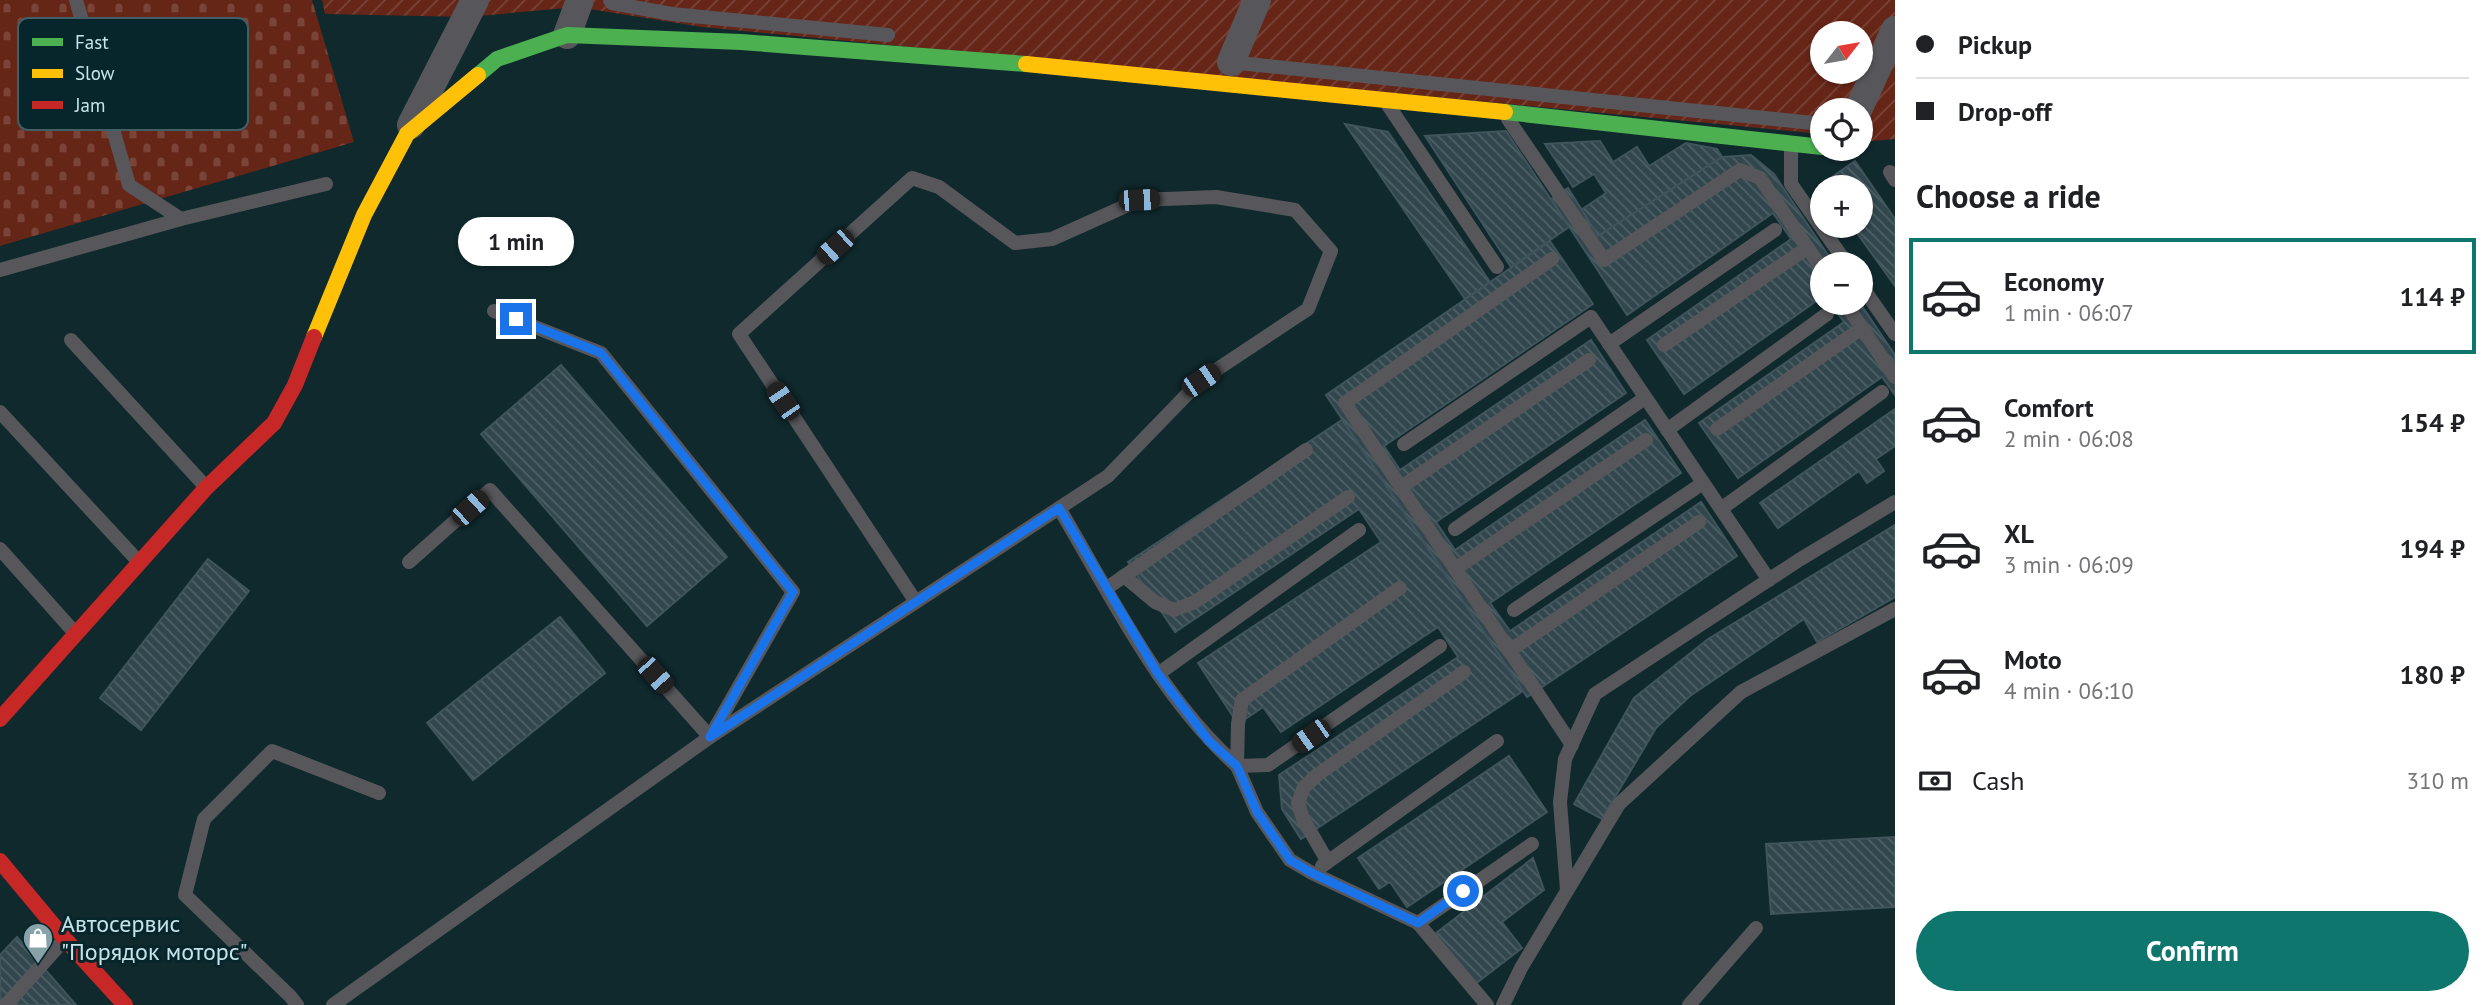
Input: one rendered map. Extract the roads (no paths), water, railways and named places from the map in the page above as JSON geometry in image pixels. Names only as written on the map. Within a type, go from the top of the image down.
[{"type":"street","points":[[3,710],[141,564],[206,488],[274,423],[295,385],[364,215],[475,0]]},
{"type":"street","points":[[567,35],[580,0]]},
{"type":"street","points":[[1214,65],[1257,0]]},
{"type":"street","points":[[1864,98],[1895,30]]},
{"type":"street","points":[[407,134],[497,59],[567,35],[741,43],[1103,70],[1383,98],[1810,146]]},
{"type":"street","points":[[0,862],[125,1005]]},
{"type":"lane","points":[[76,0],[81,18]]},
{"type":"lane","points":[[610,0],[612,3],[672,14],[901,36]]},
{"type":"lane","points":[[1024,49],[1810,123]]},
{"type":"lane","points":[[1383,98],[1497,267]]},
{"type":"lane","points":[[1503,112],[1604,260],[1740,170],[1760,178],[1810,252]]},
{"type":"lane","points":[[113,130],[129,185],[181,219]]},
{"type":"lane","points":[[1791,144],[1791,184],[1839,252]]},
{"type":"lane","points":[[333,1005],[710,737],[916,602],[1059,508],[1108,475],[1201,380],[1308,309],[1331,251],[1295,210],[1216,197],[1139,200],[1052,239],[1015,243],[939,187],[912,178],[739,334],[916,602]]},
{"type":"lane","points":[[0,270],[181,219],[327,184]]},
{"type":"lane","points":[[1609,344],[1774,230]]},
{"type":"lane","points":[[1664,345],[1807,248]]},
{"type":"lane","points":[[1552,260],[1345,403],[1572,745]]},
{"type":"lane","points":[[1873,303],[1895,334]]},
{"type":"lane","points":[[494,311],[601,353],[793,592],[710,737]]},
{"type":"lane","points":[[1667,430],[1826,315]]},
{"type":"lane","points":[[1853,315],[1895,377]]},
{"type":"lane","points":[[1404,444],[1591,317],[1769,580]]},
{"type":"lane","points":[[1717,429],[1861,327]]},
{"type":"lane","points":[[71,340],[206,488]]},
{"type":"lane","points":[[1401,487],[1589,359]]},
{"type":"lane","points":[[1721,509],[1882,392]]},
{"type":"lane","points":[[1455,529],[1645,398]]},
{"type":"lane","points":[[0,412],[141,564]]},
{"type":"lane","points":[[1455,569],[1646,440]]},
{"type":"lane","points":[[1107,588],[1306,450]]},
{"type":"lane","points":[[1514,610],[1703,483]]},
{"type":"lane","points":[[410,562],[490,490],[710,737]]},
{"type":"lane","points":[[1124,576],[1155,602],[1174,610],[1195,602],[1348,497]]},
{"type":"lane","points":[[1567,890],[1560,802],[1565,759],[1595,694],[1769,580],[1895,502]]},
{"type":"lane","points":[[1059,508],[1158,674],[1209,741],[1237,766],[1257,812],[1290,860],[1418,923],[1487,1005]]},
{"type":"lane","points":[[1510,651],[1699,522]]},
{"type":"lane","points":[[1158,674],[1359,530]]},
{"type":"lane","points":[[0,549],[75,633]]},
{"type":"lane","points":[[1237,766],[1238,724],[1242,700],[1400,588]]},
{"type":"lane","points":[[1503,1005],[1521,968],[1619,804],[1741,692],[1895,609]]},
{"type":"lane","points":[[1237,766],[1268,765],[1440,646]]},
{"type":"lane","points":[[1328,862],[1303,819],[1298,803],[1304,787],[1317,775],[1464,673]]},
{"type":"lane","points":[[1312,873],[1497,741]]},
{"type":"lane","points":[[297,1005],[185,895],[204,819],[272,751],[379,793]]},
{"type":"lane","points":[[1418,923],[1532,844]]},
{"type":"lane","points":[[1689,1005],[1756,928]]},
{"type":"lane","points":[[6,1005],[65,939]]},
{"type":"place","name":"Автосервис \"Порядок моторс\"","points":[[38,965]]}]
